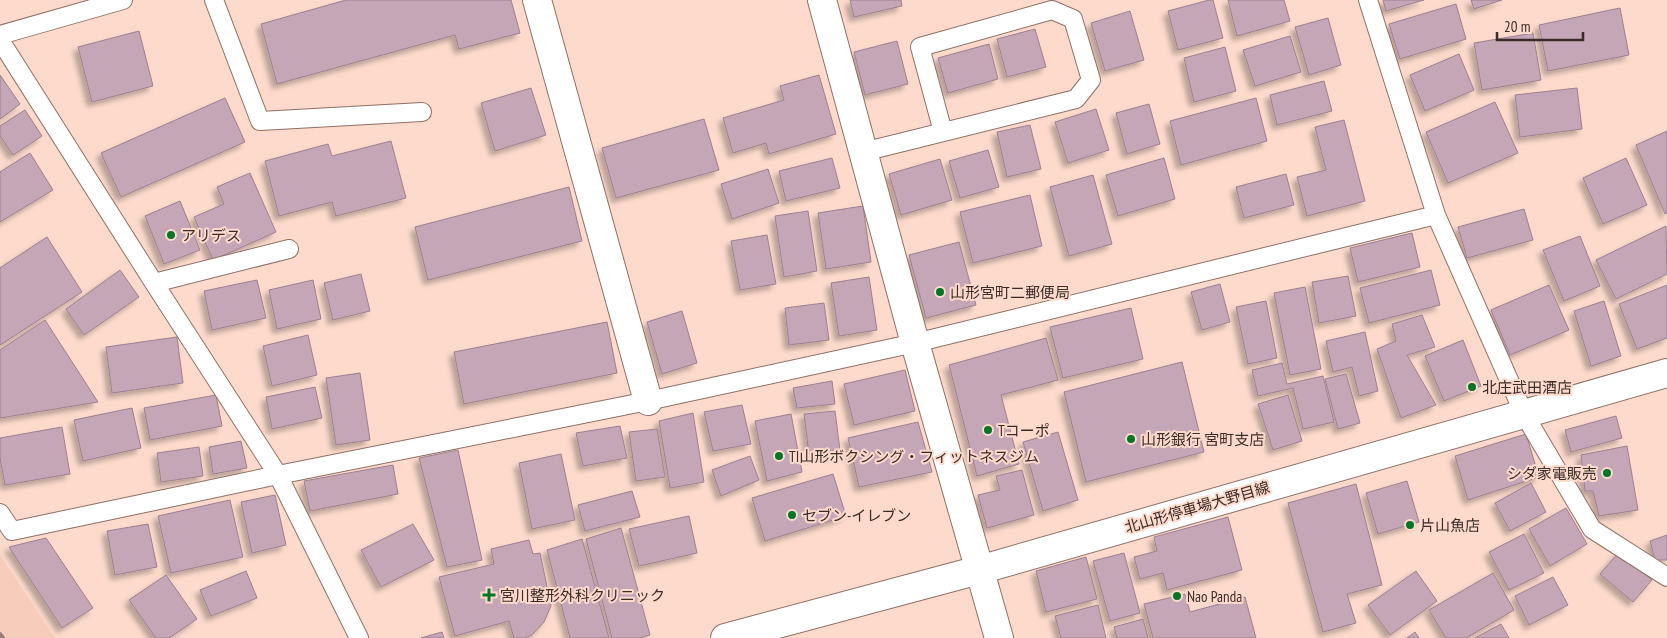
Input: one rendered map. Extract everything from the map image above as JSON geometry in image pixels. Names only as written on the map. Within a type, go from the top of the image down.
[{"type":"street","points":[[537,0],[648,401]]},
{"type":"street","points":[[822,0],[915,342],[999,638]]},
{"type":"street","name":"北山形停車場大野目線","points":[[726,638],[979,570],[1667,373]]},
{"type":"lane","points":[[0,36],[123,0]]},
{"type":"lane","points":[[214,0],[260,121],[422,112]]},
{"type":"lane","points":[[1368,0],[1436,215],[1524,414],[1592,529],[1667,577]]},
{"type":"lane","points":[[863,152],[1076,99],[1091,80],[1073,19],[1052,10],[920,47],[943,132]]},
{"type":"lane","points":[[0,40],[278,475],[359,638]]},
{"type":"lane","points":[[0,513],[12,532],[278,475],[648,401],[915,342],[1436,215]]},
{"type":"lane","points":[[154,283],[289,249]]},
{"type":"shaded area","points":[[0,555],[55,638],[0,638]]},
{"type":"building","points":[[346,0],[511,0],[520,33],[459,49],[455,35],[277,84],[261,24]]},
{"type":"building","points":[[850,0],[901,0],[902,6],[854,17]]},
{"type":"building","points":[[1213,0],[1223,38],[1178,50],[1168,11]]},
{"type":"building","points":[[1228,0],[1284,0],[1290,21],[1237,36]]},
{"type":"building","points":[[1383,0],[1424,0],[1386,11]]},
{"type":"building","points":[[1471,0],[1502,0],[1474,9]]},
{"type":"building","points":[[1456,4],[1466,39],[1400,59],[1389,24]]},
{"type":"building","points":[[1620,8],[1629,55],[1548,71],[1539,25]]},
{"type":"building","points":[[1130,11],[1144,60],[1105,71],[1091,23]]},
{"type":"building","points":[[1328,18],[1341,65],[1309,75],[1295,27]]},
{"type":"building","points":[[1035,29],[1046,67],[1007,77],[997,39]]},
{"type":"building","points":[[139,31],[153,86],[92,102],[78,47]]},
{"type":"building","points":[[1533,33],[1541,80],[1482,90],[1474,43]]},
{"type":"building","points":[[1290,36],[1301,72],[1255,86],[1243,50]]},
{"type":"building","points":[[897,41],[908,84],[865,95],[854,52]]},
{"type":"building","points":[[989,44],[998,79],[948,93],[938,58]]},
{"type":"building","points":[[1225,47],[1236,91],[1194,102],[1184,58]]},
{"type":"building","points":[[1459,54],[1474,90],[1425,111],[1410,75]]},
{"type":"building","points":[[0,75],[20,104],[0,119]]},
{"type":"building","points":[[819,75],[836,134],[769,154],[766,143],[733,153],[723,118],[784,100],[780,86]]},
{"type":"building","points":[[1324,81],[1332,111],[1277,125],[1270,95]]},
{"type":"building","points":[[531,88],[546,135],[495,151],[481,103]]},
{"type":"building","points":[[1577,88],[1582,129],[1520,137],[1515,95]]},
{"type":"building","points":[[225,98],[245,142],[121,197],[101,153]]},
{"type":"building","points":[[1256,98],[1267,141],[1181,165],[1170,121]]},
{"type":"building","points":[[1495,102],[1518,153],[1448,183],[1426,132]]},
{"type":"building","points":[[1149,104],[1160,144],[1127,154],[1116,113]]},
{"type":"building","points":[[1096,109],[1109,150],[1068,163],[1055,122]]},
{"type":"building","points":[[25,110],[42,136],[13,155],[0,136],[0,126]]},
{"type":"building","points":[[704,119],[719,170],[616,198],[602,148]]},
{"type":"building","points":[[1344,120],[1365,201],[1307,216],[1297,177],[1326,170],[1315,127]]},
{"type":"building","points":[[1030,125],[1041,169],[1007,177],[997,132]]},
{"type":"building","points":[[1667,131],[1667,213],[1665,214],[1636,145]]},
{"type":"building","points":[[391,141],[406,198],[336,216],[332,202],[279,216],[265,161],[328,144],[332,156]]},
{"type":"building","points":[[988,150],[999,187],[960,198],[949,161]]},
{"type":"building","points":[[30,153],[53,190],[0,222],[0,172]]},
{"type":"building","points":[[832,158],[840,188],[786,201],[779,171]]},
{"type":"building","points":[[1164,158],[1175,199],[1118,216],[1106,175]]},
{"type":"building","points":[[1626,158],[1647,205],[1603,224],[1583,178]]},
{"type":"building","points":[[940,159],[952,200],[901,215],[889,174]]},
{"type":"building","points":[[768,169],[779,203],[732,219],[721,184]]},
{"type":"building","points":[[250,173],[276,232],[213,260],[194,217],[224,204],[217,187]]},
{"type":"building","points":[[1286,174],[1294,205],[1244,218],[1236,187]]},
{"type":"building","points":[[1093,175],[1112,244],[1069,256],[1050,187]]},
{"type":"building","points":[[569,187],[582,241],[428,280],[415,227]]},
{"type":"building","points":[[1030,195],[1042,246],[973,263],[960,212]]},
{"type":"building","points":[[180,201],[200,250],[164,264],[145,216]]},
{"type":"building","points":[[863,206],[871,262],[826,269],[818,213]]},
{"type":"building","points":[[1524,209],[1533,240],[1467,258],[1458,227]]},
{"type":"building","points":[[808,211],[817,271],[784,277],[775,216]]},
{"type":"building","points":[[1666,226],[1667,274],[1616,299],[1596,260]]},
{"type":"building","points":[[1412,233],[1420,267],[1358,282],[1350,248]]},
{"type":"building","points":[[767,235],[776,284],[740,290],[731,241]]},
{"type":"building","points":[[1580,236],[1600,286],[1564,301],[1543,250]]},
{"type":"building","points":[[47,237],[82,292],[0,345],[0,268]]},
{"type":"building","points":[[959,242],[976,305],[926,318],[909,255]]},
{"type":"building","points":[[120,270],[139,297],[84,335],[66,309]]},
{"type":"building","points":[[1431,270],[1440,305],[1369,323],[1360,288]]},
{"type":"building","points":[[361,274],[370,311],[333,320],[324,283]]},
{"type":"building","points":[[1348,276],[1356,316],[1319,323],[1312,282]]},
{"type":"building","points":[[869,277],[877,330],[839,336],[831,283]]},
{"type":"building","points":[[257,280],[266,318],[212,330],[204,291]]},
{"type":"building","points":[[313,280],[321,319],[277,329],[269,290]]},
{"type":"building","points":[[1220,284],[1230,322],[1202,330],[1191,292]]},
{"type":"building","points":[[1549,285],[1569,330],[1510,355],[1491,310]]},
{"type":"building","points":[[1667,285],[1667,338],[1637,349],[1619,304]]},
{"type":"building","points":[[1305,287],[1321,369],[1290,375],[1274,293]]},
{"type":"building","points":[[1266,301],[1277,358],[1248,364],[1236,307]]},
{"type":"building","points":[[1604,301],[1621,356],[1591,366],[1574,311]]},
{"type":"building","points":[[824,303],[829,340],[789,345],[785,308]]},
{"type":"building","points":[[1131,308],[1143,359],[1063,378],[1050,327]]},
{"type":"building","points":[[682,311],[697,363],[662,374],[647,322]]},
{"type":"building","points":[[1422,315],[1435,347],[1407,355],[1436,405],[1401,418],[1377,349],[1396,341],[1392,324]]},
{"type":"building","points":[[45,320],[98,402],[0,418],[0,350]]},
{"type":"building","points":[[607,322],[617,373],[464,404],[454,352]]},
{"type":"building","points":[[1365,332],[1378,391],[1359,396],[1352,367],[1333,372],[1326,341]]},
{"type":"building","points":[[308,335],[317,375],[272,386],[263,346]]},
{"type":"building","points":[[177,337],[183,383],[112,393],[106,347]]},
{"type":"building","name":"Tコーポ","points":[[1046,338],[1058,380],[1001,395],[1019,464],[977,476],[949,365]]},
{"type":"building","points":[[1463,340],[1481,386],[1444,401],[1425,356]]},
{"type":"building","points":[[1182,362],[1204,452],[1086,482],[1064,392]]},
{"type":"building","points":[[1282,363],[1287,384],[1323,376],[1334,422],[1303,429],[1293,388],[1258,396],[1252,370]]},
{"type":"building","points":[[905,370],[915,411],[854,425],[844,384]]},
{"type":"building","points":[[360,373],[370,440],[336,445],[326,378]]},
{"type":"building","points":[[1346,374],[1360,423],[1338,429],[1325,379]]},
{"type":"building","points":[[832,381],[835,404],[797,408],[793,388]]},
{"type":"building","points":[[315,387],[322,418],[272,429],[266,397]]},
{"type":"building","points":[[216,395],[222,426],[150,440],[144,408]]},
{"type":"building","points":[[1288,395],[1302,441],[1273,450],[1258,404]]},
{"type":"building","points":[[742,405],[751,444],[713,451],[704,412]]},
{"type":"building","points":[[132,408],[141,448],[83,461],[74,420]]},
{"type":"building","points":[[835,411],[840,450],[809,454],[804,414]]},
{"type":"building","points":[[693,413],[704,482],[670,488],[659,421]]},
{"type":"building","points":[[791,414],[802,472],[767,481],[755,421]]},
{"type":"building","points":[[1616,416],[1622,438],[1571,452],[1565,430]]},
{"type":"building","points":[[918,422],[932,472],[859,487],[848,438]]},
{"type":"building","points":[[620,426],[627,458],[583,466],[576,433]]},
{"type":"building","points":[[62,427],[70,474],[5,485],[0,458],[0,438]]},
{"type":"building","points":[[657,429],[665,477],[636,481],[629,432]]},
{"type":"building","points":[[1058,432],[1078,500],[1043,511],[1023,442]]},
{"type":"building","points":[[1526,434],[1539,477],[1468,500],[1455,456]]},
{"type":"building","points":[[241,441],[247,468],[213,474],[209,447]]},
{"type":"building","name":"シダ家電販売","points":[[1627,446],[1638,510],[1599,516],[1593,491],[1585,491],[1581,455]]},
{"type":"building","points":[[199,447],[203,476],[161,482],[157,453]]},
{"type":"building","points":[[458,450],[482,560],[447,567],[419,458]]},
{"type":"building","points":[[561,454],[575,520],[532,529],[519,463]]},
{"type":"building","points":[[750,456],[759,480],[721,496],[712,470]]},
{"type":"building","points":[[393,465],[398,494],[310,511],[304,481]]},
{"type":"building","points":[[1022,470],[1034,515],[987,528],[978,495],[1000,490],[996,476]]},
{"type":"building","points":[[833,474],[846,516],[765,541],[752,498]]},
{"type":"building","points":[[1407,481],[1419,522],[1378,534],[1366,493]]},
{"type":"building","points":[[1531,483],[1546,512],[1510,531],[1495,503]]},
{"type":"building","points":[[1356,484],[1382,585],[1347,594],[1356,623],[1323,632],[1288,503]]},
{"type":"building","points":[[632,491],[640,517],[585,531],[578,505]]},
{"type":"building","points":[[275,495],[286,545],[252,553],[241,502]]},
{"type":"building","points":[[230,500],[243,557],[171,573],[158,516]]},
{"type":"building","points":[[1566,508],[1587,544],[1550,566],[1529,529]]},
{"type":"building","points":[[689,516],[697,553],[639,566],[629,529]]},
{"type":"building","points":[[1228,517],[1242,570],[1167,590],[1163,573],[1140,579],[1134,557],[1157,551],[1154,537]]},
{"type":"building","points":[[148,524],[157,567],[115,575],[107,531]]},
{"type":"building","points":[[413,524],[434,560],[381,587],[361,550]]},
{"type":"building","points":[[621,528],[650,635],[640,638],[612,638],[586,539]]},
{"type":"building","points":[[1524,534],[1544,573],[1509,590],[1489,552]]},
{"type":"building","points":[[1667,535],[1667,560],[1655,560],[1650,541]]},
{"type":"building","points":[[46,538],[93,608],[62,628],[9,547]]},
{"type":"building","points":[[582,539],[609,638],[570,638],[547,550]]},
{"type":"building","points":[[529,540],[533,554],[540,553],[551,606],[544,622],[532,635],[525,638],[514,638],[509,621],[455,636],[439,577],[494,564],[491,549]]},
{"type":"building","points":[[1619,552],[1652,580],[1633,602],[1600,574]]},
{"type":"building","points":[[1124,553],[1140,613],[1110,621],[1093,561]]},
{"type":"building","points":[[1086,557],[1097,599],[1046,612],[1036,571]]},
{"type":"building","points":[[246,571],[257,598],[211,616],[200,590]]},
{"type":"building","points":[[1416,571],[1437,601],[1390,635],[1368,605]]},
{"type":"building","points":[[1493,573],[1514,610],[1466,638],[1446,638],[1429,610]]},
{"type":"building","points":[[166,575],[197,619],[169,638],[156,638],[129,600]]},
{"type":"building","points":[[1553,577],[1568,605],[1529,625],[1515,596]]},
{"type":"building","points":[[1185,594],[1190,612],[1245,597],[1256,638],[1153,638],[1144,604]]},
{"type":"building","points":[[1098,605],[1106,638],[1061,638],[1055,616]]},
{"type":"building","points":[[1143,619],[1148,638],[1117,638],[1114,627]]},
{"type":"building","points":[[1501,624],[1509,638],[1475,638]]},
{"type":"building","points":[[442,632],[444,638],[421,638]]},
{"type":"building","points":[[1415,632],[1419,638],[1407,638]]},
{"type":"railway","points":[[0,634],[3,638]]},
{"type":"place","name":"アリデス","points":[[171,235]]},
{"type":"place","name":"山形宮町二郵便局","points":[[940,292]]},
{"type":"place","name":"北庄武田酒店","points":[[1472,387]]},
{"type":"place","name":"Tコーポ","points":[[988,430]]},
{"type":"place","name":"山形銀行 宮町支店","points":[[1131,439]]},
{"type":"place","name":"TI山形ボクシング・フィットネスジム","points":[[779,456]]},
{"type":"place","name":"シダ家電販売","points":[[1607,473]]},
{"type":"place","name":"セブン-イレブン","points":[[792,515]]},
{"type":"place","name":"片山魚店","points":[[1410,525]]},
{"type":"place","name":"宮川整形外科クリニック","points":[[489,595]]},
{"type":"place","name":"Nao Panda","points":[[1177,596]]}]
